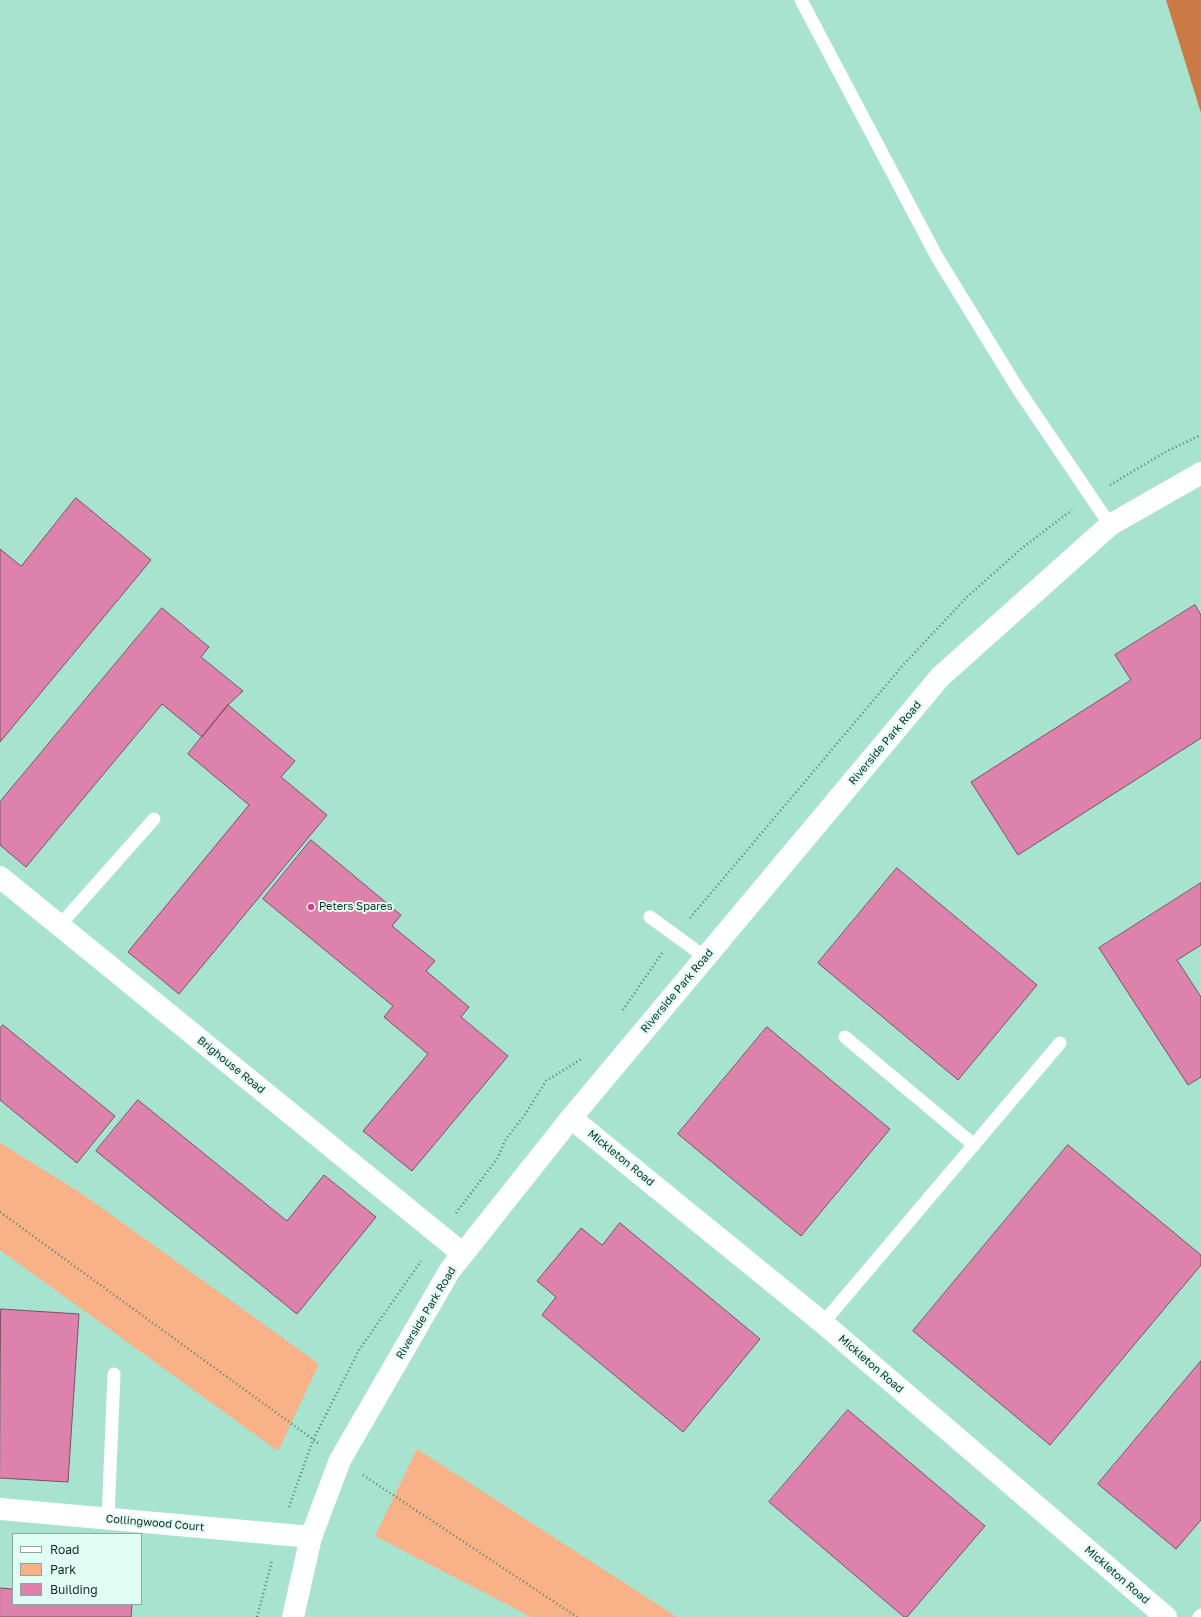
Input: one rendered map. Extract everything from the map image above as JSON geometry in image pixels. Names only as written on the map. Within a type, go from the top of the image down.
[{"type":"street","name":"Riverside Park Road","points":[[293,1617],[311,1537],[340,1460],[450,1270],[462,1254],[571,1118],[940,677],[1110,525],[1201,473]]},
{"type":"street","name":"Brighouse Road","points":[[0,877],[462,1254]]},
{"type":"street","name":"Mickleton Road","points":[[571,1118],[823,1323],[1166,1617]]},
{"type":"street","name":"Collingwood Court","points":[[0,1509],[311,1537]]},
{"type":"lane","points":[[801,0],[937,257],[1018,389],[1110,525]]},
{"type":"lane","points":[[60,926],[154,819]]},
{"type":"lane","points":[[650,917],[705,957]]},
{"type":"lane","points":[[845,1037],[974,1145]]},
{"type":"lane","points":[[823,1323],[1060,1043]]},
{"type":"lane","points":[[108,1519],[114,1374]]},
{"type":"path","points":[[0,1212],[340,1460],[577,1617]]},
{"type":"green space","points":[[0,1143],[81,1193],[319,1364],[278,1451],[0,1250]]},
{"type":"green space","points":[[417,1449],[677,1617],[531,1617],[375,1536]]},
{"type":"shaded area","points":[[1166,0],[1201,0],[1201,113]]},
{"type":"building","points":[[76,498],[151,560],[0,742],[0,549],[21,566]]},
{"type":"building","points":[[1195,605],[1201,615],[1201,738],[1018,855],[971,782],[1131,680],[1115,655]]},
{"type":"building","points":[[162,608],[209,647],[201,657],[243,691],[228,705],[202,737],[162,704],[26,867],[0,845],[0,802]]},
{"type":"building","points":[[228,705],[295,761],[281,777],[327,815],[179,994],[128,952],[249,805],[188,754]]},
{"type":"building","points":[[311,840],[401,915],[392,926],[435,961],[426,971],[469,1007],[461,1017],[508,1056],[412,1171],[363,1131],[428,1054],[384,1017],[393,1006],[263,899]]},
{"type":"building","points":[[897,868],[1037,985],[958,1080],[818,963]]},
{"type":"building","points":[[1201,883],[1201,945],[1177,960],[1201,997],[1201,1077],[1188,1085],[1099,948]]},
{"type":"building","points":[[3,1025],[115,1116],[77,1163],[0,1100],[0,1028]]},
{"type":"building","points":[[767,1027],[890,1129],[801,1236],[678,1134]]},
{"type":"building","points":[[138,1100],[287,1221],[324,1175],[376,1217],[297,1314],[96,1151]]},
{"type":"building","points":[[1068,1145],[1201,1255],[1201,1265],[1050,1445],[913,1331]]},
{"type":"building","points":[[620,1223],[760,1339],[683,1432],[542,1315],[556,1297],[537,1281],[581,1228],[602,1245]]},
{"type":"building","points":[[1,1309],[79,1314],[68,1482],[0,1478]]},
{"type":"building","points":[[1201,1361],[1201,1520],[1176,1549],[1098,1484]]},
{"type":"building","points":[[848,1410],[985,1526],[907,1617],[904,1617],[769,1502]]},
{"type":"building","points":[[0,1588],[12,1589],[12,1605],[132,1605],[131,1617],[0,1617]]},
{"type":"place","name":"Peters Spares","points":[[311,907]]}]
